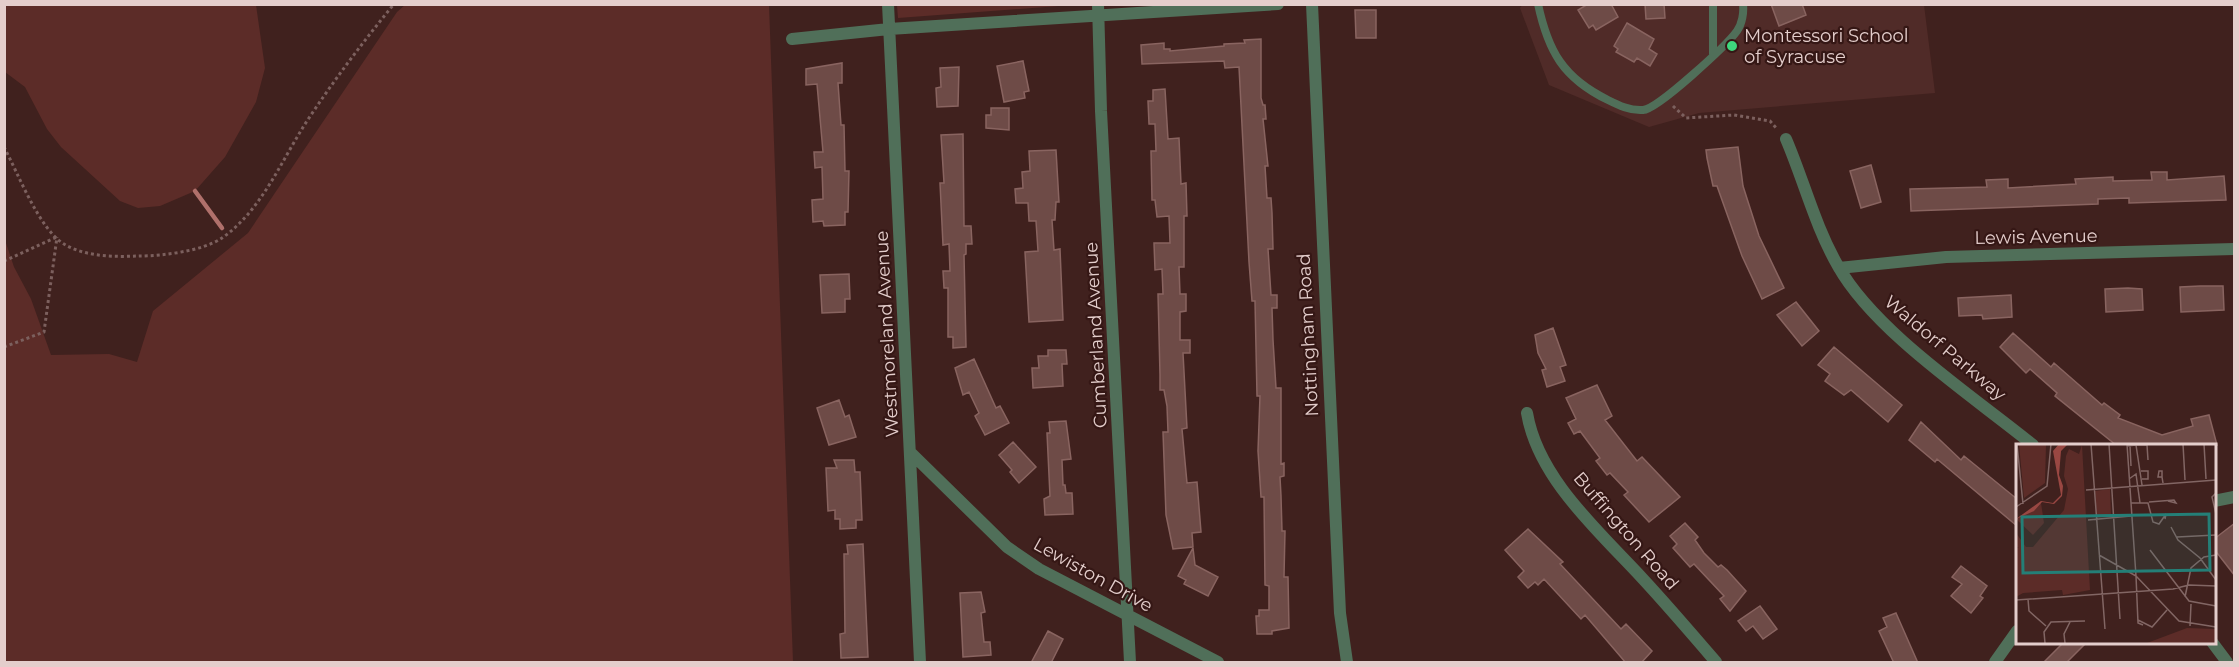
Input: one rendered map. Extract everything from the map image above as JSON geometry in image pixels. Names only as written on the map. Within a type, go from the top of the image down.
[{"type":"street","name":"Westmoreland Avenue","points":[[888,4],[920,663]]},
{"type":"street","points":[[792,39],[1098,10],[1278,4]]},
{"type":"street","name":"Nottingham Road","points":[[1312,4],[1337,554],[1347,663]]},
{"type":"street","name":"Cumberland Avenue","points":[[1098,10],[1101,111],[1130,663]]},
{"type":"street","name":"Waldorf Parkway","points":[[1786,139],[1820,234],[1839,268],[1861,299],[1904,341],[2033,444]]},
{"type":"street","name":"Lewis Avenue","points":[[1839,268],[1946,257],[2235,249]]},
{"type":"street","name":"Buffington Road","points":[[1527,413],[1529,425],[1548,467],[1570,499],[1679,618],[1716,663]]},
{"type":"street","name":"Lewiston Drive","points":[[911,453],[1007,547],[1039,569],[1218,663]]},
{"type":"street","points":[[2215,501],[2235,497]]},
{"type":"street","points":[[1995,663],[2016,633]]},
{"type":"street","points":[[2213,643],[2227,663]]},
{"type":"lane","points":[[1538,4],[1544,35],[1557,60],[1570,76],[1595,94],[1625,108],[1644,110],[1665,99],[1738,30],[1744,12],[1743,4]]},
{"type":"lane","points":[[1713,4],[1713,54]]},
{"type":"path","points":[[4,147],[46,225],[63,244],[92,254],[113,257],[151,256],[196,249],[222,238],[250,213],[332,85],[357,49],[394,4]]},
{"type":"path","points":[[1665,99],[1686,118],[1734,115],[1770,121],[1786,139]]},
{"type":"path","points":[[4,261],[57,237]]},
{"type":"path","points":[[4,346],[44,332],[57,237]]},
{"type":"shaded area","points":[[1072,4],[898,18],[897,5]]},
{"type":"shaded area","name":"Montessori School of Syracuse","points":[[1523,4],[1924,5],[1935,93],[1699,113],[1649,127],[1549,85],[1520,8]]},
{"type":"shaded area","points":[[4,5],[256,5],[265,68],[256,102],[225,157],[195,191],[160,206],[138,208],[120,201],[61,147],[47,129],[25,87],[5,72]]},
{"type":"shaded area","points":[[405,5],[769,5],[793,662],[5,662],[5,240],[14,267],[31,299],[51,355],[109,354],[137,362],[153,311],[248,233],[397,12]]},
{"type":"building","points":[[1588,4],[1611,4],[1618,17],[1596,30],[1593,25],[1589,28],[1578,10]]},
{"type":"building","points":[[1645,4],[1664,4],[1665,18],[1646,19]]},
{"type":"building","points":[[1771,4],[1802,4],[1806,15],[1779,26]]},
{"type":"building","points":[[1355,10],[1376,10],[1376,38],[1356,38]]},
{"type":"building","points":[[1627,23],[1654,39],[1649,49],[1657,54],[1650,66],[1637,58],[1634,62],[1616,52],[1618,49],[1614,46]]},
{"type":"building","points":[[1261,39],[1261,98],[1265,105],[1266,119],[1263,119],[1268,166],[1265,166],[1267,198],[1271,198],[1272,213],[1273,249],[1268,249],[1271,295],[1277,295],[1277,308],[1272,308],[1273,340],[1276,388],[1281,388],[1281,464],[1284,463],[1284,476],[1280,477],[1282,531],[1285,531],[1284,577],[1288,577],[1289,628],[1272,631],[1272,634],[1257,634],[1256,616],[1259,616],[1259,610],[1269,610],[1269,586],[1265,585],[1264,497],[1261,497],[1258,451],[1260,396],[1257,396],[1255,301],[1252,301],[1249,262],[1239,67],[1225,68],[1224,61],[1142,64],[1141,45],[1164,43],[1164,49],[1170,49],[1170,51],[1224,46],[1224,44],[1245,43],[1244,40]]},
{"type":"building","points":[[1023,61],[1029,91],[1024,92],[1025,98],[1004,102],[997,66]]},
{"type":"building","points":[[842,63],[842,83],[838,83],[841,125],[844,125],[845,171],[849,171],[848,212],[845,212],[845,225],[824,226],[823,221],[813,222],[812,200],[823,199],[822,167],[815,168],[814,152],[823,152],[817,84],[806,85],[806,69]]},
{"type":"building","points":[[959,67],[958,106],[937,107],[936,88],[941,87],[940,68]]},
{"type":"building","points":[[1165,89],[1168,139],[1179,138],[1181,184],[1186,183],[1184,267],[1179,267],[1180,294],[1186,294],[1186,311],[1180,312],[1180,340],[1190,340],[1190,353],[1183,353],[1187,428],[1182,429],[1187,483],[1197,482],[1201,532],[1192,533],[1193,547],[1173,549],[1166,515],[1163,432],[1168,432],[1167,406],[1164,390],[1160,390],[1158,294],[1163,294],[1162,269],[1155,270],[1154,243],[1170,243],[1169,216],[1157,217],[1155,200],[1152,200],[1151,151],[1156,151],[1155,124],[1149,124],[1148,101],[1153,101],[1153,90]]},
{"type":"building","points":[[991,108],[1009,108],[1009,130],[986,128],[986,115],[991,115]]},
{"type":"building","points":[[963,134],[964,226],[971,226],[972,244],[966,244],[964,255],[966,347],[953,348],[953,337],[948,337],[948,288],[944,288],[943,271],[950,271],[949,244],[943,245],[940,183],[944,183],[941,135]]},
{"type":"building","points":[[1738,147],[1743,186],[1759,236],[1784,288],[1762,299],[1742,256],[1717,186],[1713,186],[1707,158],[1706,150]]},
{"type":"building","points":[[1056,150],[1059,202],[1056,202],[1055,220],[1052,220],[1054,250],[1060,249],[1063,320],[1029,322],[1025,252],[1038,251],[1036,221],[1029,221],[1028,203],[1016,203],[1015,189],[1023,188],[1022,172],[1030,171],[1029,151]]},
{"type":"building","points":[[1871,165],[1881,202],[1861,208],[1850,171]]},
{"type":"building","points":[[2151,172],[2167,172],[2167,180],[2224,176],[2226,200],[2129,203],[2129,198],[2098,199],[2098,204],[1911,211],[1910,189],[1987,187],[1986,180],[2008,179],[2008,188],[2076,184],[2075,179],[2113,177],[2113,181],[2152,180]]},
{"type":"building","points":[[849,274],[850,299],[845,299],[845,312],[822,313],[820,275]]},
{"type":"building","points":[[2223,286],[2224,310],[2181,312],[2180,287]]},
{"type":"building","points":[[2105,289],[2142,289],[2143,310],[2106,312]]},
{"type":"building","points":[[2011,295],[2012,317],[1983,319],[1982,315],[1959,316],[1958,298]]},
{"type":"building","points":[[1796,302],[1819,331],[1802,346],[1777,315]]},
{"type":"building","points":[[1553,328],[1566,365],[1560,367],[1565,381],[1547,387],[1542,370],[1546,369],[1538,353],[1535,335]]},
{"type":"building","points":[[2013,333],[2051,367],[2054,363],[2102,405],[2104,403],[2120,415],[2118,418],[2162,435],[2193,426],[2191,419],[2209,415],[2217,445],[2115,444],[2055,396],[2057,393],[2030,369],[2026,373],[2000,347]]},
{"type":"building","points":[[1834,347],[1902,405],[1888,422],[1851,390],[1844,395],[1825,381],[1830,374],[1818,365]]},
{"type":"building","points":[[1048,350],[1066,350],[1067,364],[1062,364],[1063,386],[1033,388],[1032,368],[1039,368],[1038,356],[1048,356]]},
{"type":"building","points":[[974,359],[996,408],[1000,406],[1009,423],[985,435],[975,416],[979,413],[969,392],[963,395],[955,368]]},
{"type":"building","points":[[1597,385],[1612,416],[1605,420],[1637,461],[1642,457],[1680,497],[1649,522],[1624,495],[1628,492],[1610,473],[1607,475],[1596,461],[1600,458],[1580,431],[1574,434],[1568,423],[1576,419],[1566,398]]},
{"type":"building","points":[[839,400],[845,417],[849,415],[856,437],[829,445],[817,408]]},
{"type":"building","points":[[1066,421],[1071,459],[1062,460],[1063,485],[1065,485],[1066,493],[1072,493],[1073,514],[1045,515],[1044,499],[1050,496],[1047,433],[1050,433],[1049,422]]},
{"type":"building","points":[[1921,422],[1961,460],[1964,456],[2016,498],[2016,525],[1937,459],[1935,462],[1909,440]]},
{"type":"building","points":[[1013,442],[1036,467],[1019,483],[1010,472],[1012,470],[999,455]]},
{"type":"building","points":[[834,460],[854,460],[855,472],[860,472],[862,520],[856,520],[856,528],[840,529],[840,519],[835,519],[835,510],[828,511],[826,468],[837,468]]},
{"type":"building","points":[[1685,523],[1698,537],[1695,540],[1704,553],[1718,567],[1721,565],[1727,570],[1746,591],[1730,611],[1720,599],[1724,596],[1694,564],[1690,567],[1673,548],[1677,544],[1670,536]]},
{"type":"building","points":[[2235,523],[2235,576],[2215,550],[2215,538]]},
{"type":"building","points":[[1528,529],[1563,562],[1560,564],[1621,629],[1626,624],[1652,651],[1641,663],[1626,663],[1585,615],[1581,619],[1544,579],[1538,585],[1535,582],[1528,588],[1518,577],[1524,571],[1505,550]]},
{"type":"building","points":[[863,544],[868,657],[841,658],[840,634],[845,633],[844,554],[848,554],[847,545]]},
{"type":"building","points":[[1193,548],[1195,565],[1218,577],[1208,596],[1184,584],[1186,580],[1178,576]]},
{"type":"building","points":[[1961,566],[1987,586],[1980,596],[1983,598],[1971,613],[1951,596],[1962,584],[1952,577]]},
{"type":"building","points":[[981,592],[985,612],[981,613],[984,642],[990,642],[991,655],[963,657],[960,593]]},
{"type":"building","points":[[1760,606],[1777,629],[1763,639],[1753,626],[1746,631],[1738,621]]},
{"type":"building","points":[[1896,613],[1918,663],[1894,663],[1879,631],[1887,627],[1883,618]]},
{"type":"building","points":[[1048,631],[1063,639],[1051,663],[1031,663]]},
{"type":"building","points":[[2063,643],[2086,643],[2066,663],[2043,663]]},
{"type":"waterway","points":[[195,191],[222,228]]},
{"type":"place","name":"Montessori School of Syracuse","points":[[1732,46]]}]
